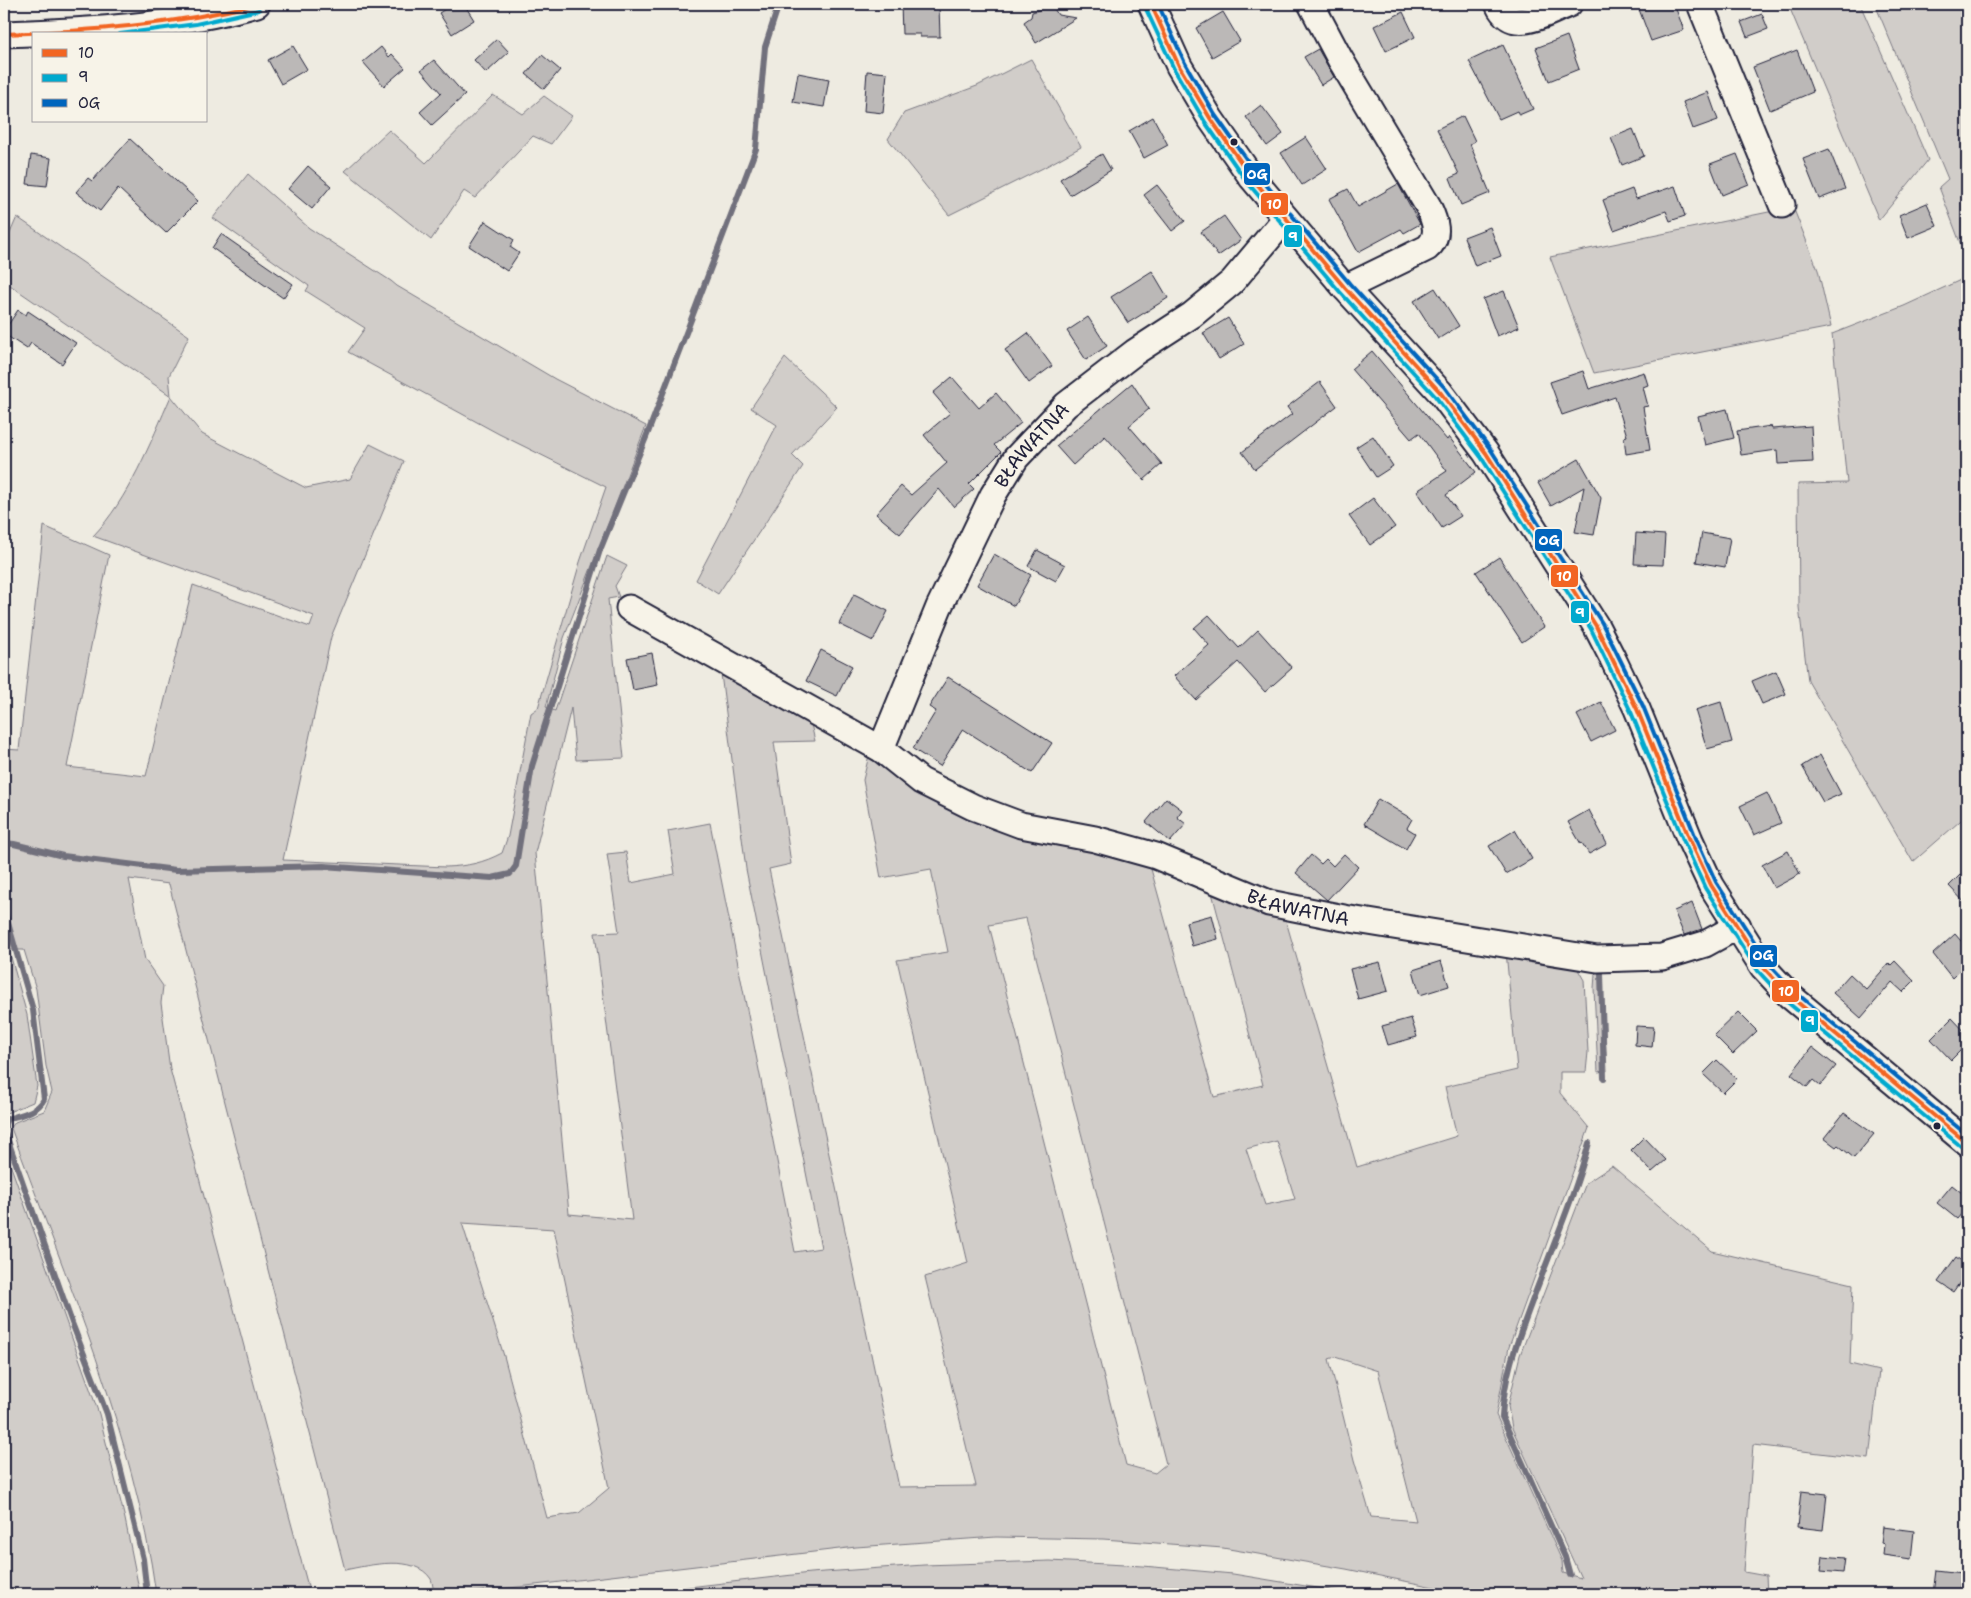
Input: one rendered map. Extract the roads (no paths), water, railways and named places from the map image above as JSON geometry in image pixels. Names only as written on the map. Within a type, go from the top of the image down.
[{"type":"street","points":[[62,32],[160,24],[219,15],[257,4]]},
{"type":"street","points":[[1151,4],[1179,66],[1210,118],[1252,178],[1345,288],[1423,373],[1461,418],[1486,453],[1596,626],[1626,685],[1690,840],[1711,885],[1763,967],[1790,996],[1967,1143]]},
{"type":"street","points":[[1311,4],[1340,59],[1428,206],[1436,226],[1434,240],[1427,248],[1345,288]]},
{"type":"street","points":[[1498,4],[1508,18],[1515,21],[1535,17],[1569,4]]},
{"type":"street","points":[[1700,4],[1782,205]]},
{"type":"street","points":[[4,34],[32,33]]},
{"type":"street","name":"BŁAWATNA","points":[[881,749],[939,607],[993,495],[1016,458],[1066,405],[1136,352],[1192,315],[1232,282],[1285,219]]},
{"type":"street","name":"BŁAWATNA","points":[[629,608],[881,749],[921,781],[973,807],[1021,824],[1095,839],[1156,856],[1268,903],[1344,918],[1597,959],[1662,957],[1705,944],[1738,926]]},
{"type":"waterway","points":[[4,843],[63,856],[176,870],[323,866],[492,878],[510,874],[516,866],[532,766],[600,550],[649,430],[756,149],[765,47],[779,4]]},
{"type":"waterway","points":[[4,909],[33,1010],[44,1099],[33,1110],[7,1119],[5,1132],[72,1323],[107,1414],[143,1559],[147,1594]]},
{"type":"waterway","points":[[1601,973],[1604,1078]]},
{"type":"waterway","points":[[1570,1575],[1565,1557],[1502,1417],[1505,1387],[1516,1345],[1569,1204],[1589,1143]]}]
